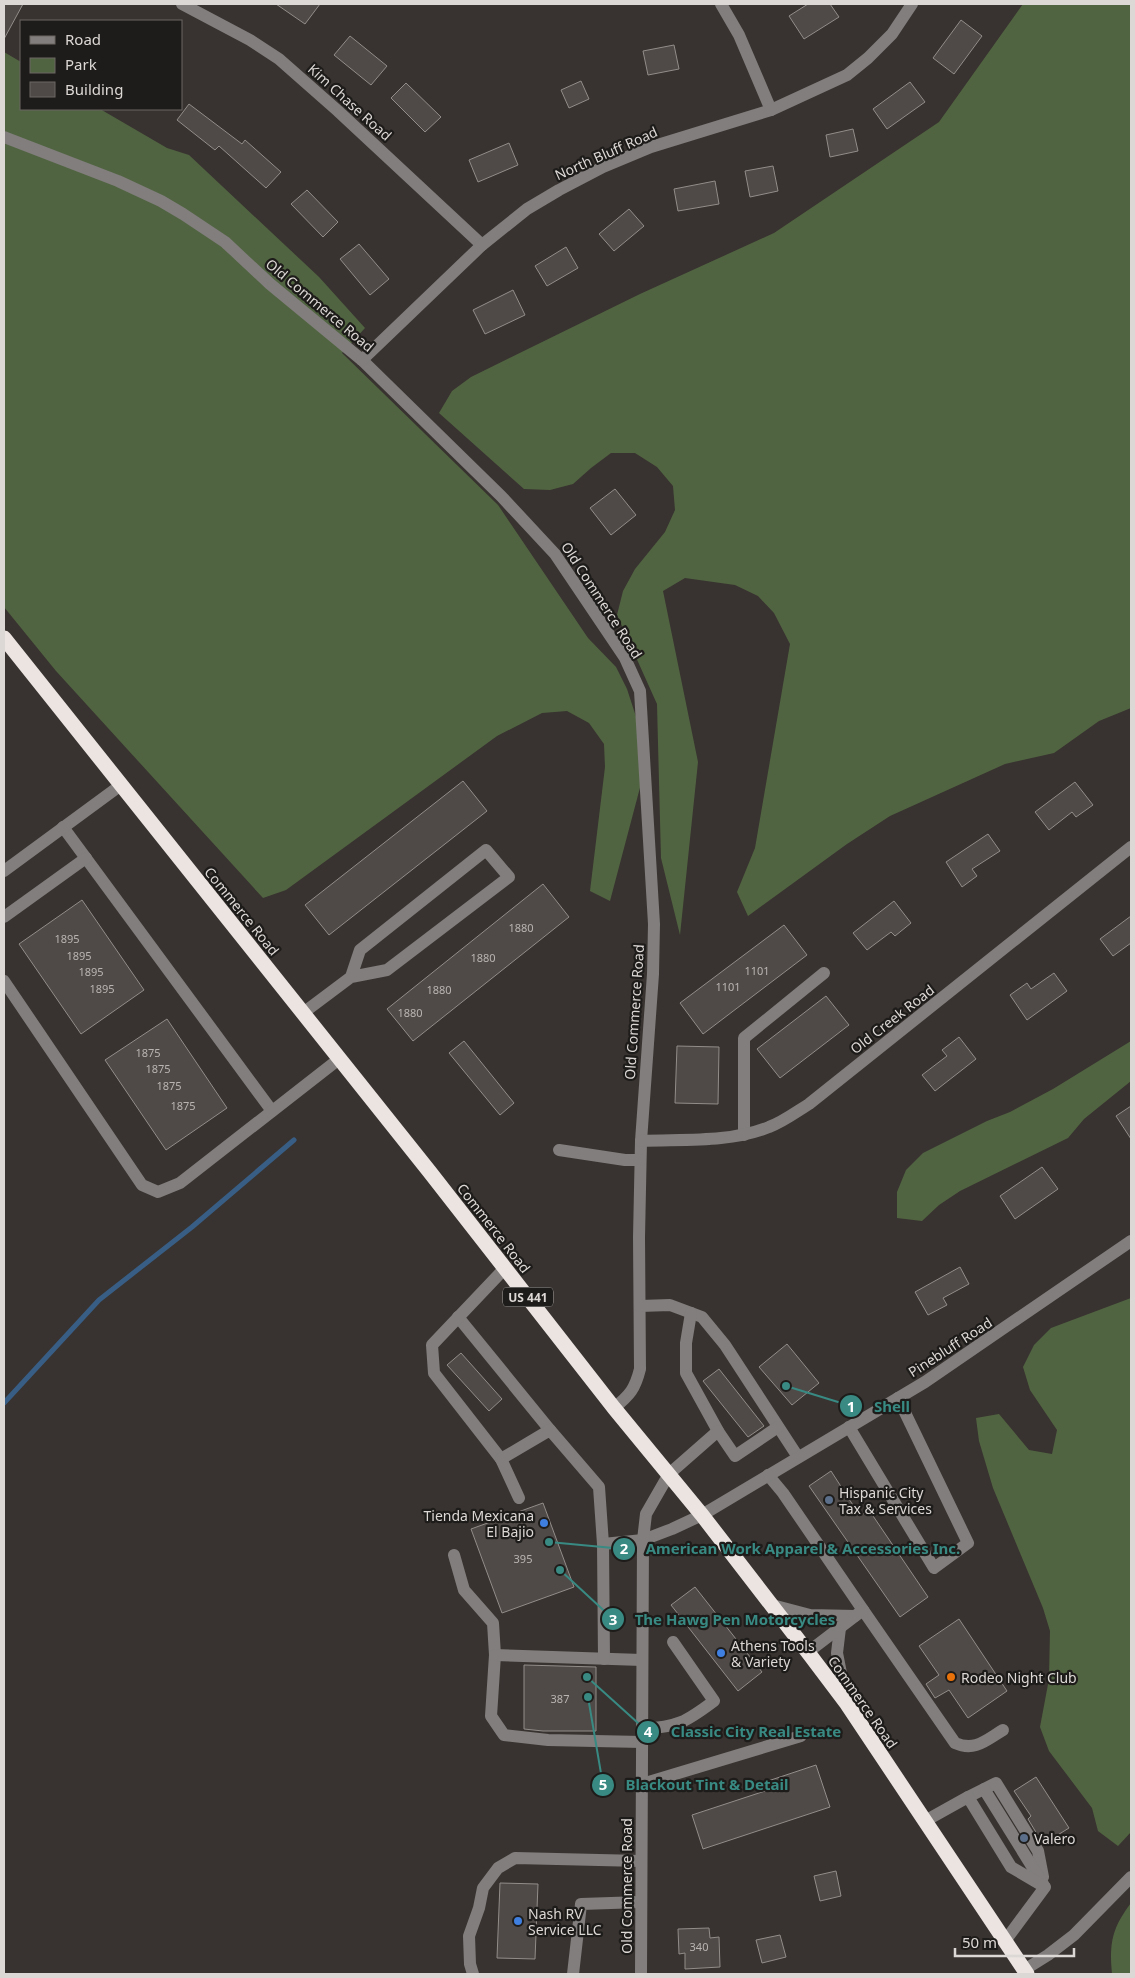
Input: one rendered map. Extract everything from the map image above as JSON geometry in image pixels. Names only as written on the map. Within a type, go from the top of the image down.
[{"type":"highway","name":"Commerce Road","points":[[4,638],[303,1013],[614,1408],[702,1515],[808,1652],[847,1704],[1025,1972]]},
{"type":"street","name":"Kim Chase Road","points":[[182,4],[250,40],[279,59],[338,111],[482,245]]},
{"type":"street","points":[[721,4],[739,34],[771,110]]},
{"type":"street","name":"North Bluff Road","points":[[362,360],[482,245],[527,209],[603,167],[651,147],[771,110],[847,74],[868,58],[892,34],[912,4]]},
{"type":"street","name":"Old Commerce Road","points":[[4,137],[118,181],[161,201],[225,242],[270,284],[362,360],[501,496],[555,554],[625,658],[640,691],[654,924],[653,974],[640,1160],[640,1369],[636,1385],[628,1397],[614,1408]]},
{"type":"street","points":[[5,868],[120,784]]},
{"type":"street","points":[[63,827],[272,1111]]},
{"type":"street","name":"Old Creek Road","points":[[641,1141],[744,1135],[770,1127],[809,1104],[1131,847]]},
{"type":"street","points":[[303,1013],[351,977],[386,970],[509,877],[486,850],[360,950],[351,977]]},
{"type":"street","points":[[4,917],[86,858]]},
{"type":"street","points":[[744,1135],[744,1038],[824,973]]},
{"type":"street","points":[[4,981],[142,1185],[158,1192],[180,1183],[339,1059]]},
{"type":"street","points":[[559,1150],[625,1160],[640,1160]]},
{"type":"street","name":"Pinebluff Road","points":[[603,1544],[643,1540],[702,1515],[957,1361],[1131,1242]]},
{"type":"street","points":[[505,1268],[432,1345],[434,1373],[501,1459],[519,1498]]},
{"type":"street","points":[[640,1306],[670,1305],[702,1317],[725,1345],[798,1457]]},
{"type":"street","points":[[691,1313],[686,1344],[686,1373],[718,1431],[735,1456],[778,1427]]},
{"type":"street","points":[[458,1317],[599,1487],[603,1544],[604,1659]]},
{"type":"street","points":[[848,1427],[934,1568],[968,1543],[898,1398]]},
{"type":"street","points":[[501,1459],[550,1430]]},
{"type":"street","name":"Old Commerce Road","points":[[641,1974],[643,1540],[646,1514],[669,1474],[718,1431]]},
{"type":"street","points":[[768,1475],[783,1493],[859,1613],[955,1743],[965,1747],[974,1747],[1004,1730]]},
{"type":"street","points":[[454,1555],[464,1590],[492,1623],[496,1655],[491,1716],[504,1735],[548,1740],[642,1736],[690,1720],[714,1701],[672,1642]]},
{"type":"street","points":[[772,1605],[810,1615],[859,1613]]},
{"type":"street","points":[[808,1652],[859,1613]]},
{"type":"street","points":[[840,1628],[837,1653],[847,1704]]},
{"type":"street","points":[[496,1655],[642,1660]]},
{"type":"street","points":[[642,1784],[801,1736]]},
{"type":"street","points":[[925,1821],[984,1789],[1045,1887]]},
{"type":"street","points":[[968,1797],[1010,1867],[1045,1887]]},
{"type":"street","points":[[472,1974],[469,1936],[479,1908],[483,1888],[498,1868],[515,1858],[641,1861]]},
{"type":"street","points":[[1025,1972],[1074,1935],[1131,1877]]},
{"type":"street","points":[[1005,1941],[1045,1887]]},
{"type":"street","points":[[573,1974],[581,1904],[641,1902]]},
{"type":"green space","points":[[1023,4],[1131,4],[1131,708],[1099,721],[1054,753],[1005,764],[890,816],[847,844],[748,916],[737,892],[755,848],[790,644],[774,613],[758,596],[735,585],[685,578],[663,591],[698,762],[680,935],[661,858],[657,704],[617,615],[623,591],[635,569],[665,532],[675,510],[673,486],[657,467],[635,453],[611,453],[573,484],[550,490],[524,489],[439,413],[452,391],[471,377],[640,294],[774,233],[939,122]]},
{"type":"green space","points":[[4,52],[20,61],[20,110],[102,110],[167,148],[189,155],[319,277],[365,328],[342,353],[498,505],[588,638],[616,667],[627,689],[641,732],[642,780],[610,901],[590,891],[605,767],[604,744],[589,723],[567,711],[542,713],[497,736],[286,890],[263,898],[56,671],[4,607]]},
{"type":"green space","points":[[1131,1041],[1131,1081],[1084,1119],[1068,1138],[960,1191],[939,1205],[922,1221],[897,1218],[897,1192],[906,1170],[923,1153],[987,1121],[1010,1112],[1053,1089]]},
{"type":"green space","points":[[1131,1298],[1131,1832],[1118,1846],[1098,1831],[1092,1808],[1049,1751],[1040,1727],[1049,1679],[1050,1631],[1043,1608],[993,1488],[979,1441],[976,1418],[999,1414],[1029,1450],[1052,1454],[1057,1430],[1030,1390],[1023,1367],[1034,1345],[1051,1328]]},
{"type":"green space","points":[[1131,1903],[1131,1974],[1112,1974],[1111,1953],[1113,1936],[1120,1920]]},
{"type":"building","points":[[4,4],[23,4],[4,39]]},
{"type":"building","points":[[276,4],[320,4],[305,24]]},
{"type":"building","points":[[808,4],[830,4],[839,17],[804,39],[789,16]]},
{"type":"building","points":[[961,20],[982,36],[954,74],[933,58]]},
{"type":"building","points":[[350,36],[387,66],[371,85],[334,55]]},
{"type":"building","points":[[674,45],[679,69],[648,75],[643,51]]},
{"type":"building","points":[[581,81],[589,99],[569,108],[561,90]]},
{"type":"building","points":[[910,82],[925,102],[887,129],[873,109]]},
{"type":"building","points":[[406,83],[441,117],[425,132],[391,98]]},
{"type":"building","points":[[189,104],[242,144],[245,140],[281,172],[266,188],[219,146],[215,150],[177,120]]},
{"type":"building","points":[[853,129],[858,151],[830,157],[826,135]]},
{"type":"building","points":[[509,143],[518,165],[478,182],[469,160]]},
{"type":"building","points":[[773,166],[778,191],[750,197],[745,171]]},
{"type":"building","points":[[715,181],[719,204],[678,211],[674,189]]},
{"type":"building","points":[[307,190],[338,222],[323,237],[291,204]]},
{"type":"building","points":[[629,209],[644,226],[614,251],[599,234]]},
{"type":"building","points":[[359,244],[389,279],[370,295],[340,259]]},
{"type":"building","points":[[566,247],[578,268],[547,286],[535,266]]},
{"type":"building","points":[[513,290],[525,315],[485,334],[473,310]]},
{"type":"building","points":[[615,489],[636,515],[611,535],[590,508]]},
{"type":"building","points":[[463,781],[487,811],[329,935],[305,905]]},
{"type":"building","points":[[1075,782],[1093,805],[1076,817],[1072,812],[1049,830],[1035,812]]},
{"type":"building","points":[[988,834],[1000,851],[972,869],[977,876],[962,887],[946,862]]},
{"type":"building","points":[[543,884],[569,917],[413,1041],[387,1009]]},
{"type":"building","points":[[82,900],[144,990],[81,1034],[19,944]]},
{"type":"building","points":[[894,901],[911,923],[895,936],[891,932],[867,950],[853,933]]},
{"type":"building","points":[[1131,916],[1131,943],[1113,956],[1100,939]]},
{"type":"building","points":[[784,925],[807,955],[703,1034],[680,1003]]},
{"type":"building","points":[[1054,973],[1067,991],[1027,1020],[1010,995],[1027,983],[1031,989]]},
{"type":"building","points":[[826,996],[849,1025],[780,1078],[757,1049]]},
{"type":"building","points":[[167,1019],[227,1108],[166,1150],[105,1060]]},
{"type":"building","points":[[959,1037],[976,1059],[935,1091],[922,1075],[947,1056],[942,1050]]},
{"type":"building","points":[[464,1041],[514,1103],[500,1115],[449,1053]]},
{"type":"building","points":[[677,1046],[719,1047],[718,1104],[675,1103]]},
{"type":"building","points":[[1131,1106],[1131,1139],[1116,1116]]},
{"type":"building","points":[[1042,1167],[1058,1189],[1015,1219],[1000,1196]]},
{"type":"building","points":[[960,1267],[969,1284],[943,1298],[947,1305],[928,1315],[915,1292]]},
{"type":"building","points":[[787,1344],[819,1383],[792,1405],[759,1367]]},
{"type":"building","points":[[461,1353],[502,1399],[489,1411],[447,1365]]},
{"type":"building","points":[[719,1369],[764,1426],[748,1437],[703,1381]]},
{"type":"building","points":[[831,1471],[860,1516],[869,1510],[928,1597],[900,1617],[809,1486]]},
{"type":"building","points":[[543,1503],[574,1587],[502,1613],[471,1529]]},
{"type":"building","points":[[695,1587],[762,1672],[738,1691],[671,1605]]},
{"type":"building","points":[[959,1619],[1007,1691],[968,1718],[949,1690],[935,1698],[926,1684],[939,1675],[919,1646]]},
{"type":"building","points":[[524,1665],[596,1667],[596,1731],[524,1729]]},
{"type":"building","points":[[816,1765],[830,1807],[703,1849],[692,1815],[765,1791],[762,1783]]},
{"type":"building","points":[[1036,1777],[1069,1828],[1043,1844],[1028,1819],[1031,1816],[1014,1791]]},
{"type":"building","points":[[836,1871],[841,1896],[820,1901],[814,1876]]},
{"type":"building","name":"Nash RV Service LLC","points":[[500,1883],[538,1884],[535,1959],[497,1958]]},
{"type":"building","points":[[709,1928],[710,1938],[719,1937],[720,1967],[685,1969],[685,1953],[679,1954],[678,1929]]},
{"type":"building","points":[[780,1935],[786,1957],[762,1963],[756,1940]]},
{"type":"waterway","points":[[4,1403],[99,1300],[192,1227],[294,1140]]},
{"type":"place","name":"Shell","points":[[786,1386]]},
{"type":"place","name":"Hispanic City Tax & Services","points":[[829,1500]]},
{"type":"place","name":"Tienda Mexicana El Bajio","points":[[544,1523]]},
{"type":"place","name":"American Work Apparel & Accessories Inc.","points":[[549,1542]]},
{"type":"place","name":"The Hawg Pen Motorcycles","points":[[560,1570]]},
{"type":"place","name":"Athens Tools & Variety","points":[[721,1653]]},
{"type":"place","name":"Classic City Real Estate","points":[[587,1677]]},
{"type":"place","name":"Rodeo Night Club","points":[[951,1677]]},
{"type":"place","name":"Blackout Tint & Detail","points":[[588,1697]]},
{"type":"place","name":"Valero","points":[[1024,1838]]},
{"type":"place","name":"Nash RV Service LLC","points":[[518,1921]]}]
